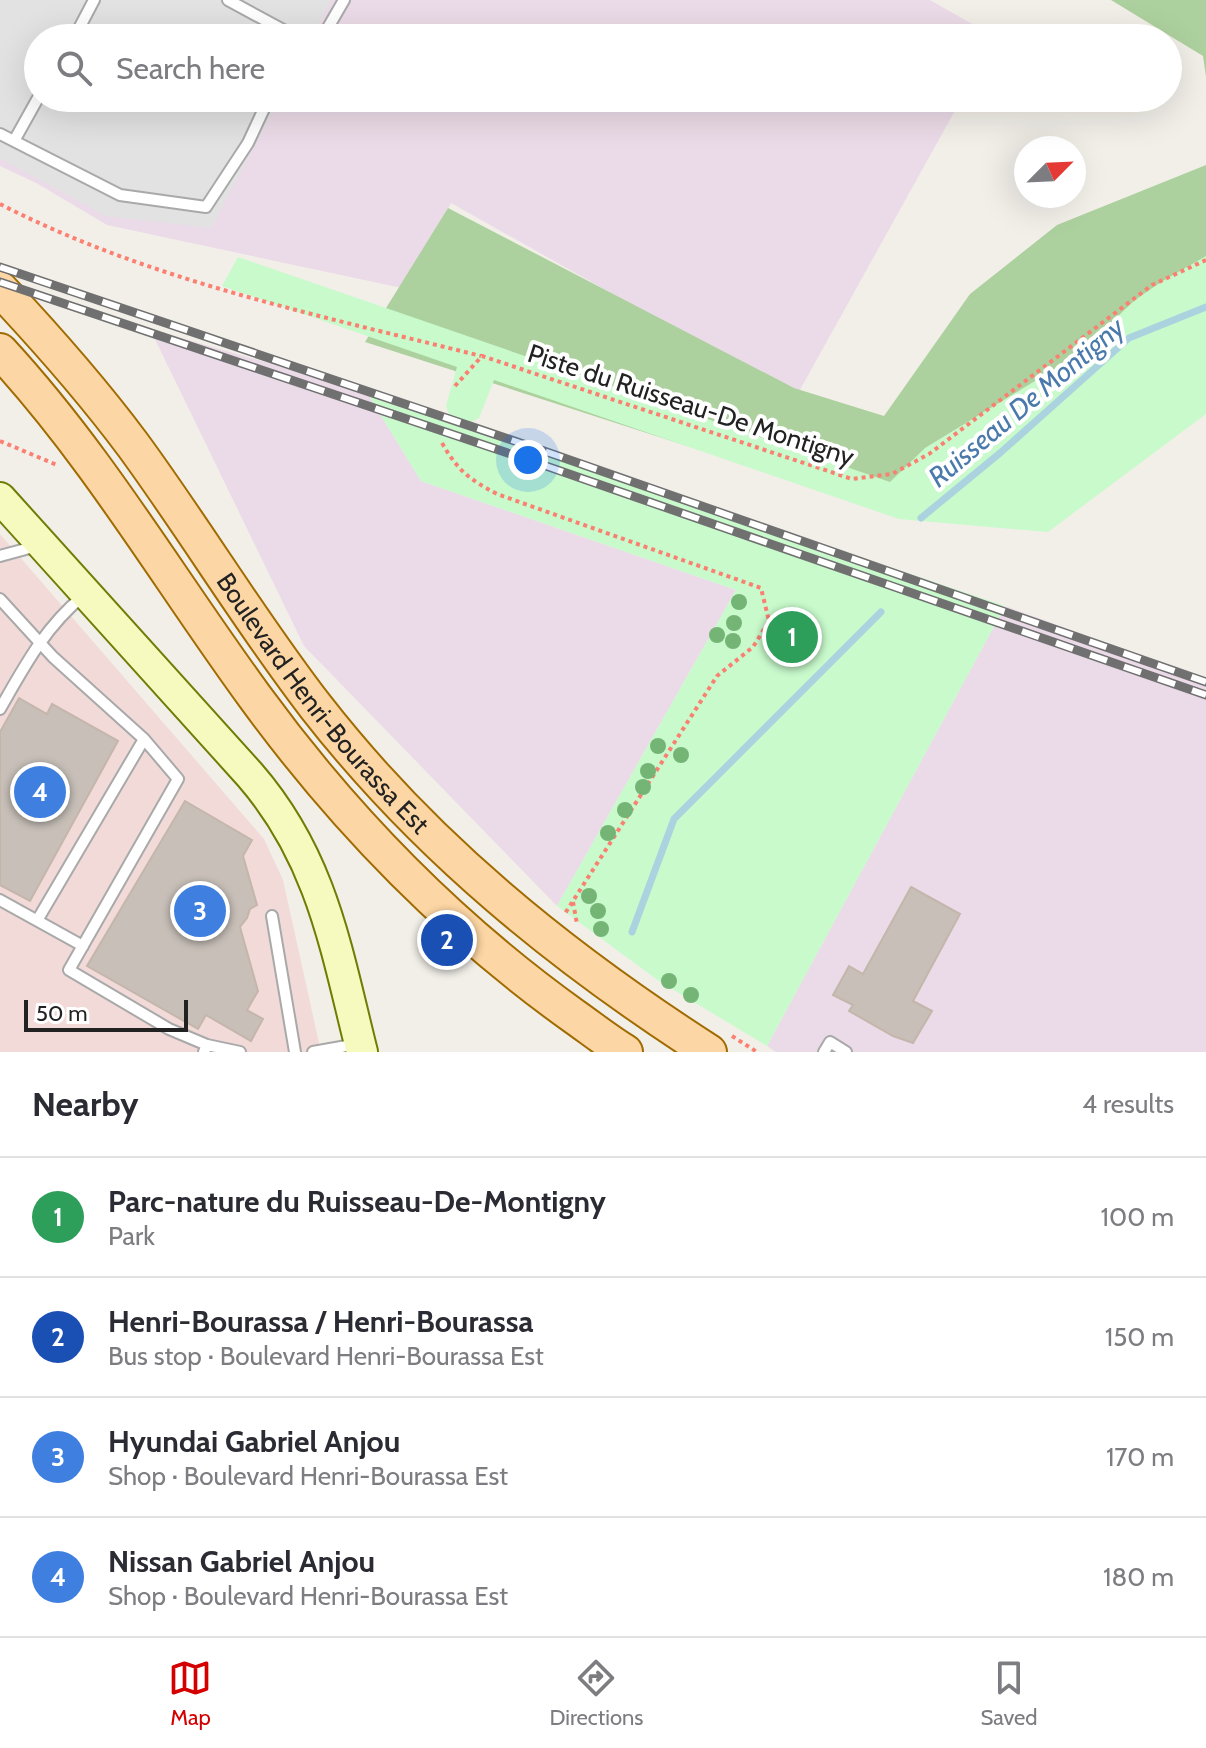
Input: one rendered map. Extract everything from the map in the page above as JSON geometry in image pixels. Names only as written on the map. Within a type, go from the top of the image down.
[{"type":"main road","name":"Boulevard Henri-Bourassa Est","points":[[0,289],[97,398],[294,677],[369,770],[461,863],[548,940],[709,1052]]},
{"type":"main road","name":"Boulevard Henri-Bourassa Est","points":[[0,351],[28,381],[100,472],[256,699],[329,791],[477,941],[533,987],[621,1051]]},
{"type":"street","points":[[0,498],[268,795],[284,818],[300,847],[326,910],[361,1048]]},
{"type":"lane","points":[[81,24],[94,0]]},
{"type":"lane","points":[[228,0],[272,24]]},
{"type":"lane","points":[[330,24],[344,0]]},
{"type":"lane","points":[[14,141],[30,112]]},
{"type":"lane","points":[[0,134],[120,195],[206,207],[248,143],[262,112]]},
{"type":"lane","points":[[0,556],[42,545]]},
{"type":"lane","points":[[0,709],[40,640],[86,593]]},
{"type":"lane","points":[[0,599],[53,657],[144,739],[178,779],[69,970],[205,1048],[240,1052]]},
{"type":"lane","points":[[38,919],[144,739]]},
{"type":"lane","points":[[0,900],[83,946]]},
{"type":"lane","points":[[272,916],[295,1052]]},
{"type":"lane","points":[[824,1052],[830,1042],[846,1052]]},
{"type":"lane","points":[[313,1052],[361,1048]]},
{"type":"path","name":"Piste du Ruisseau-De Montigny","points":[[0,204],[48,229],[228,293],[482,356],[852,479],[892,474],[929,454],[1152,285],[1206,260]]},
{"type":"path","points":[[455,386],[482,356]]},
{"type":"path","points":[[0,441],[68,469]]},
{"type":"path","points":[[442,443],[452,461],[467,477],[497,494],[761,588],[769,621],[753,647],[717,676],[579,894]]},
{"type":"shaded area","points":[[0,0],[930,0],[972,24],[24,24],[24,112],[954,112],[796,397],[451,203],[402,288],[107,225],[38,184],[0,166]]},
{"type":"shaded area","points":[[0,0],[331,0],[318,24],[24,24],[24,112],[273,112],[211,228],[106,216],[0,158]]},
{"type":"shaded area","points":[[150,329],[366,391],[421,481],[736,590],[557,906],[304,646]]},
{"type":"shaded area","points":[[0,534],[264,839],[283,880],[321,1052],[0,1052]]},
{"type":"shaded area","points":[[1005,606],[1206,679],[1206,1052],[776,1052],[767,1046]]},
{"type":"green space","points":[[1111,0],[1206,0],[1206,77],[1203,56],[1182,43],[1182,24],[1150,24]]},
{"type":"green space","points":[[1206,165],[1206,396],[904,516],[365,342],[448,208],[794,388],[884,416],[970,294],[1057,225]]},
{"type":"green space","points":[[1206,256],[1206,414],[1048,532],[899,519],[494,380],[479,418],[467,424],[1005,606],[767,1046],[659,981],[557,906],[736,590],[421,481],[366,391],[451,420],[446,406],[457,367],[222,286],[238,257],[890,482],[925,448],[1076,356],[1135,300]]},
{"type":"building","points":[[19,698],[47,714],[52,704],[118,741],[30,901],[0,885],[0,732]]},
{"type":"building","points":[[185,801],[252,840],[243,856],[257,905],[250,909],[240,927],[258,991],[247,1010],[263,1019],[251,1041],[206,1015],[198,1029],[87,966]]},
{"type":"building","points":[[911,887],[960,914],[913,1001],[932,1011],[913,1043],[893,1036],[849,1011],[853,1005],[833,995],[849,966],[863,974]]},
{"type":"waterway","name":"Ruisseau De Montigny","points":[[921,518],[1000,453],[1129,338],[1206,307]]},
{"type":"waterway","name":"Ruisseau De Montigny","points":[[632,932],[674,819],[881,612]]},
{"type":"railway","points":[[0,267],[544,451],[1206,682]]},
{"type":"railway","points":[[0,282],[549,467],[1206,695]]},
{"type":"place","name":"Parc-nature du Ruisseau-De-Montigny","points":[[792,637]]},
{"type":"place","name":"Nissan Gabriel Anjou","points":[[40,792]]},
{"type":"place","name":"Hyundai Gabriel Anjou","points":[[200,911]]},
{"type":"place","name":"Henri-Bourassa / Henri-Bourassa","points":[[447,940]]}]
